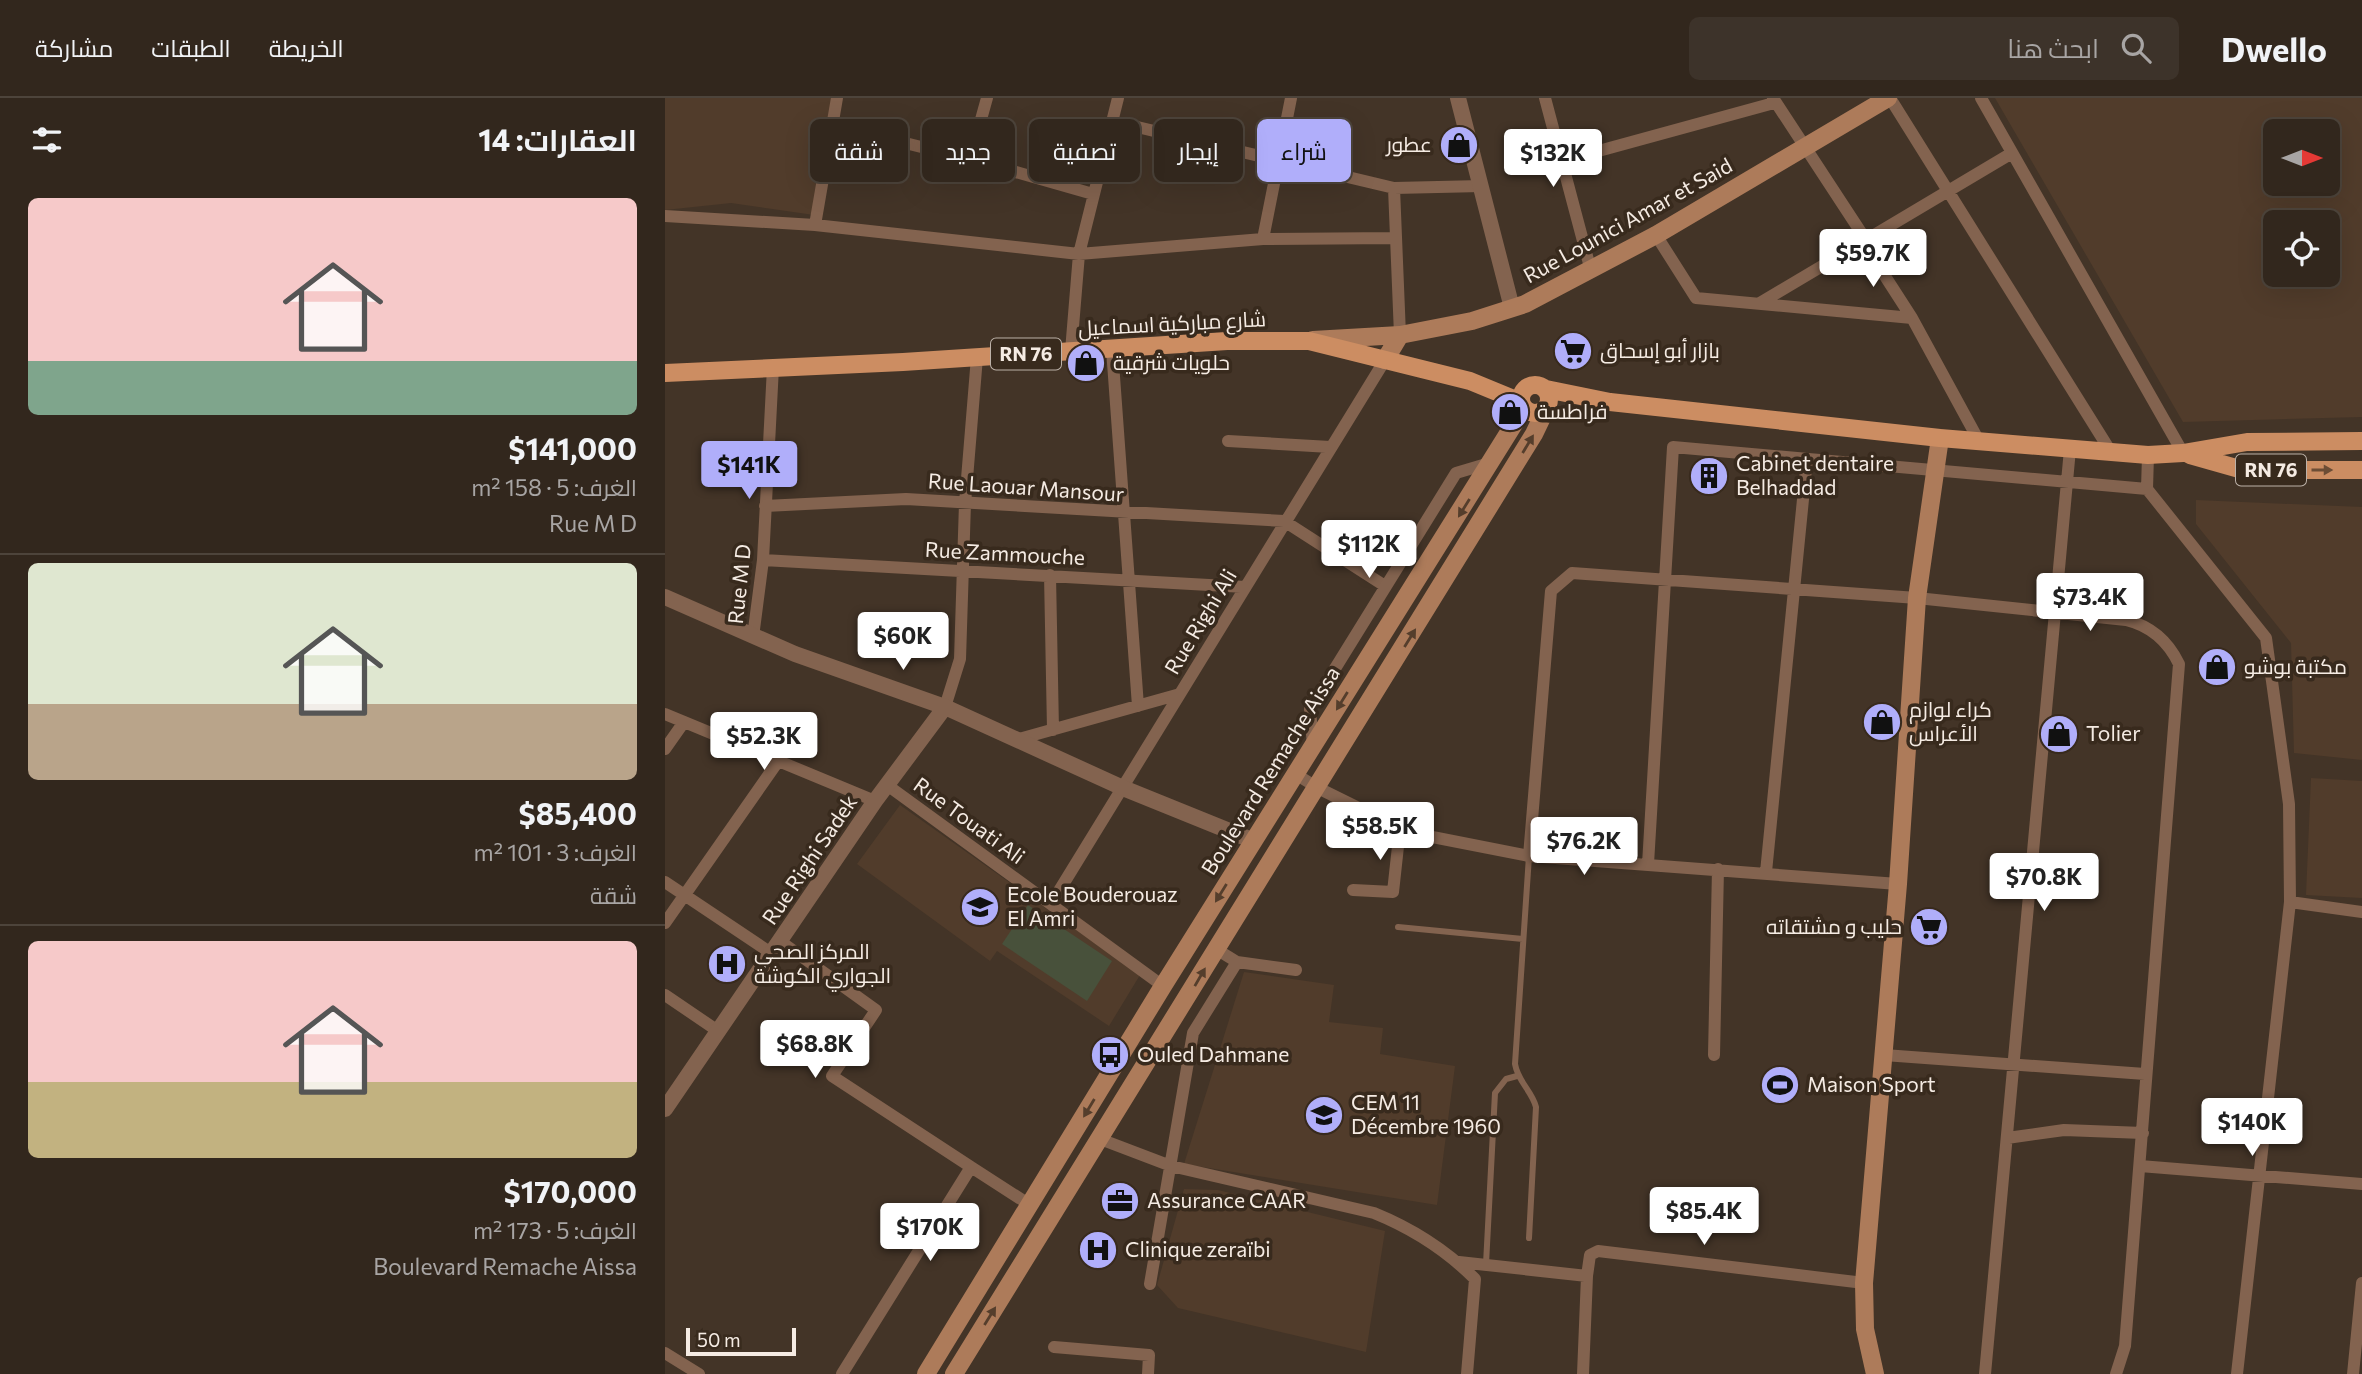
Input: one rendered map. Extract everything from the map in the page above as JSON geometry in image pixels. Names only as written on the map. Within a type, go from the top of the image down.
[{"type":"main road","name":"Rue Lounici Amar et Said","points":[[1309,341],[1400,335],[1472,321],[1512,308],[1591,271],[1656,235],[1889,98]]},
{"type":"main road","points":[[1385,360],[1400,335]]},
{"type":"main road","name":"شارع مباركية اسماعيل","points":[[665,373],[1227,341],[1309,341],[1385,360]]},
{"type":"main road","name":"RN 76","points":[[1385,360],[1543,397],[2070,449],[2148,455],[2183,453],[2247,442],[2362,441]]},
{"type":"main road","name":"RN 76","points":[[1470,381],[1523,405]]},
{"type":"main road","points":[[1522,393],[1543,397],[1534,413],[1523,405],[1522,393]]},
{"type":"main road","points":[[954,1374],[1177,1017],[1216,948],[1318,788],[1534,434],[1543,397]]},
{"type":"main road","name":"Boulevard Remache Aissa","points":[[926,1374],[1163,986],[1493,461],[1523,405]]},
{"type":"main road","points":[[1875,1374],[1865,1329],[1864,1283],[1898,884],[1917,598],[1940,438]]},
{"type":"main road","name":"RN 76","points":[[2183,453],[2243,470],[2362,470]]},
{"type":"street","points":[[833,119],[837,98]]},
{"type":"street","points":[[981,119],[987,98]]},
{"type":"street","points":[[1113,119],[1118,98]]},
{"type":"street","points":[[1287,119],[1291,98]]},
{"type":"street","points":[[1458,98],[1512,308]]},
{"type":"street","points":[[1545,98],[1591,271]]},
{"type":"street","points":[[1889,98],[2111,452]]},
{"type":"street","points":[[1981,98],[2183,453]]},
{"type":"street","points":[[1562,160],[1774,101],[1912,318],[1979,441]]},
{"type":"street","points":[[1140,128],[1257,157]]},
{"type":"street","points":[[1759,304],[2012,153]]},
{"type":"street","points":[[1015,172],[1093,194]]},
{"type":"street","points":[[1351,179],[1394,188],[1482,186]]},
{"type":"street","points":[[815,225],[822,182]]},
{"type":"street","points":[[1071,351],[1079,254],[1096,182]]},
{"type":"street","points":[[1263,239],[1276,182]]},
{"type":"street","points":[[1394,188],[1400,335]]},
{"type":"street","points":[[665,216],[815,225],[1079,254],[1263,239],[1396,238]]},
{"type":"street","points":[[1656,235],[1696,298],[1912,318]]},
{"type":"street","points":[[1112,349],[1138,706]]},
{"type":"street","points":[[945,707],[960,659],[965,503],[977,357]]},
{"type":"street","name":"Rue Righi Ali","points":[[1051,904],[1385,360]]},
{"type":"street","name":"Rue M D","points":[[753,637],[763,560],[773,367]]},
{"type":"street","points":[[1228,441],[1330,447]]},
{"type":"street","points":[[1648,864],[1673,447],[2147,489]]},
{"type":"street","points":[[1986,1374],[2070,449]]},
{"type":"street","points":[[2148,455],[2147,489],[2266,638],[2289,804],[2290,902],[2237,1374]]},
{"type":"street","points":[[1766,873],[1807,459]]},
{"type":"street","points":[[1313,747],[1310,709],[1456,473],[1493,461]]},
{"type":"street","name":"Rue Laouar Mansour","points":[[765,506],[907,499],[1125,514],[1284,521]]},
{"type":"street","points":[[1284,521],[1385,586]]},
{"type":"street","name":"Rue Zammouche","points":[[763,560],[963,569],[1245,587]]},
{"type":"street","points":[[1529,856],[1551,591],[1572,573],[1917,598],[2137,622],[2166,642],[2179,664],[2125,1346],[2116,1374]]},
{"type":"street","points":[[1050,575],[1053,730]]},
{"type":"street","points":[[665,597],[753,637],[945,707],[1122,788],[1254,841]]},
{"type":"street","points":[[1019,739],[1180,694]]},
{"type":"street","name":"Rue Righi Sadek","points":[[665,1109],[875,801],[945,707]]},
{"type":"street","points":[[665,714],[875,801]]},
{"type":"street","points":[[665,749],[684,722]]},
{"type":"street","points":[[665,923],[779,760]]},
{"type":"street","points":[[1297,775],[1400,828],[1427,838],[1529,856],[1898,884]]},
{"type":"street","name":"Rue Touati Ali","points":[[887,785],[1163,986]]},
{"type":"street","points":[[1353,890],[1393,892],[1400,828]]},
{"type":"street","points":[[1714,1055],[1718,869]]},
{"type":"street","points":[[665,882],[876,1010],[832,1076],[1030,1205]]},
{"type":"street","points":[[2290,902],[2362,912]]},
{"type":"street","points":[[1216,948],[1237,962],[1296,970]]},
{"type":"street","points":[[1150,1283],[1192,1033],[1237,962]]},
{"type":"street","points":[[665,995],[719,1031]]},
{"type":"street","points":[[1177,1017],[1192,1033]]},
{"type":"street","points":[[1884,1055],[2145,1074]]},
{"type":"street","points":[[2007,1138],[2064,1130],[2143,1133]]},
{"type":"street","points":[[1100,1139],[1171,1166],[1374,1213],[1401,1224],[1457,1262],[1475,1279],[1476,1295],[1467,1374]]},
{"type":"street","points":[[2140,1166],[2362,1184]]},
{"type":"street","points":[[842,1374],[971,1167]]},
{"type":"street","points":[[1583,1374],[1587,1276],[1590,1255],[1598,1251],[1864,1283]]},
{"type":"street","points":[[1457,1262],[1587,1276]]},
{"type":"street","points":[[2353,1374],[2362,1283]]},
{"type":"street","points":[[1054,1348],[1149,1355],[1148,1374]]},
{"type":"street","points":[[665,1353],[699,1374]]},
{"type":"lane","points":[[1427,838],[1429,821]]},
{"type":"lane","points":[[1529,856],[1517,1076],[1534,1097],[1536,1108],[1529,1238]]},
{"type":"lane","points":[[1398,927],[1523,939]]},
{"type":"lane","points":[[1485,1265],[1496,1093],[1506,1079],[1517,1076]]},
{"type":"shaded area","points":[[665,98],[835,98],[831,119],[810,119],[810,182],[820,182],[814,215],[731,203],[665,210]]},
{"type":"shaded area","points":[[1995,98],[2362,98],[2362,417],[2183,422]]},
{"type":"shaded area","points":[[2196,500],[2362,507],[2362,760],[2294,753],[2291,643],[2196,524]]},
{"type":"shaded area","points":[[2311,778],[2362,781],[2362,898],[2306,895]]},
{"type":"shaded area","name":"Ecole Bouderouaz El Amri","points":[[900,805],[1140,975],[1109,1026],[997,951],[990,961],[857,864]]},
{"type":"shaded area","name":"CEM 11 Décembre 1960","points":[[1244,972],[1334,985],[1329,1022],[1383,1028],[1380,1054],[1455,1066],[1437,1205],[1184,1164]]},
{"type":"shaded area","points":[[1184,1189],[1218,1190],[1385,1231],[1366,1352],[1178,1308],[1157,1285]]},
{"type":"green space","points":[[1028,905],[1112,961],[1087,1001],[1002,944]]},
{"type":"place","name":"عطور","points":[[1459,145]]},
{"type":"place","name":"بازار أبو إسحاق","points":[[1573,351]]},
{"type":"place","name":"حلويات شرقية","points":[[1086,363]]},
{"type":"place","name":"فراطسة","points":[[1510,412]]},
{"type":"place","name":"Cabinet dentaire Belhaddad","points":[[1709,476]]},
{"type":"place","name":"مكتبة بوشو","points":[[2217,667]]},
{"type":"place","name":"كراء لوازم الأعراس","points":[[1882,722]]},
{"type":"place","name":"Tolier","points":[[2059,734]]},
{"type":"place","name":"Ecole Bouderouaz El Amri","points":[[980,907]]},
{"type":"place","name":"حليب و مشتقاته","points":[[1929,927]]},
{"type":"place","name":"المركز الصحي الجواري الكوشة","points":[[727,964]]},
{"type":"place","name":"Ouled Dahmane","points":[[1110,1055]]},
{"type":"place","name":"Maison Sport","points":[[1780,1085]]},
{"type":"place","name":"CEM 11 Décembre 1960","points":[[1324,1115]]},
{"type":"place","name":"Assurance CAAR","points":[[1120,1201]]},
{"type":"place","name":"Clinique zeraïbi","points":[[1098,1250]]}]
